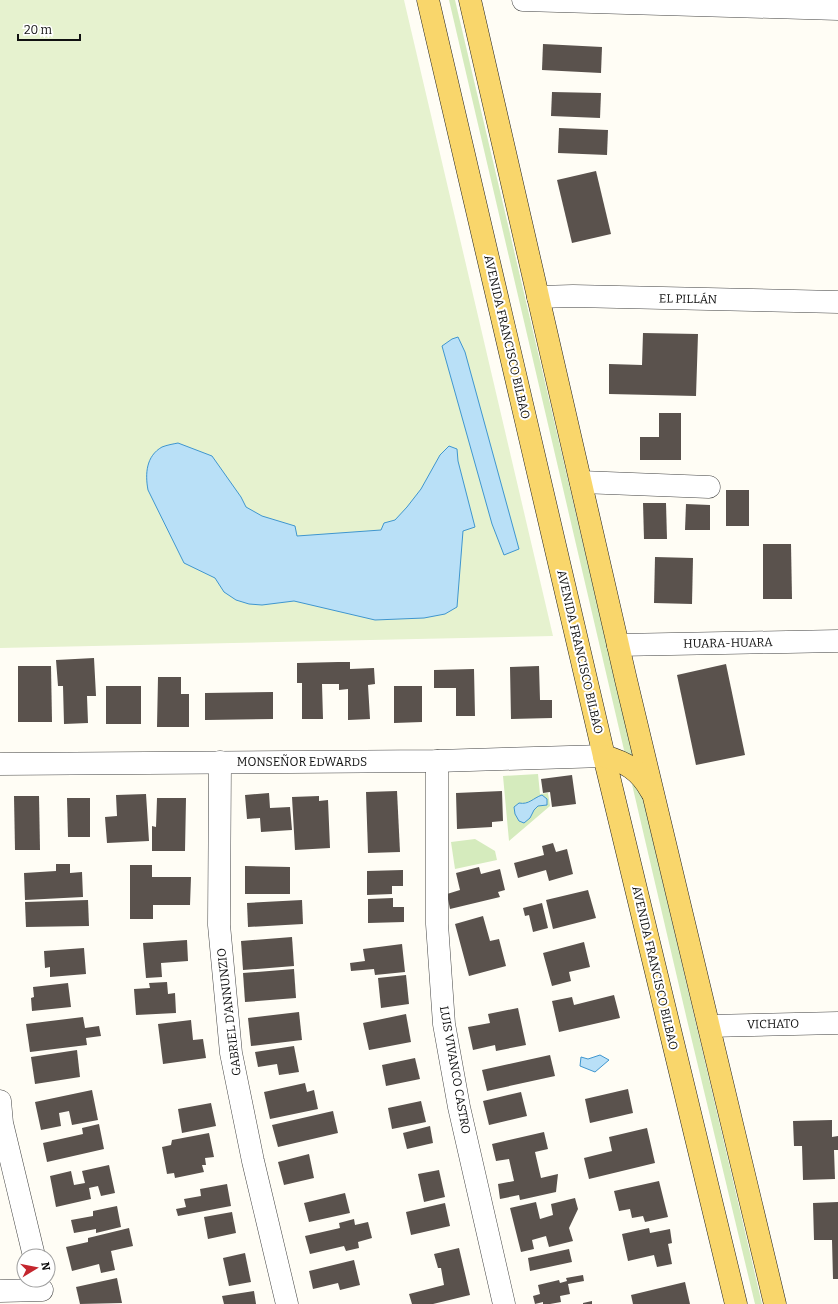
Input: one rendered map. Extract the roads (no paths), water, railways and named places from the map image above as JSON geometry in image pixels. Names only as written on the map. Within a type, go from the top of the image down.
[{"type":"main road","name":"AVENIDA FRANCISCO BILBAO","points":[[428,0],[604,756],[736,1304]]},
{"type":"main road","points":[[470,0],[618,645],[775,1304]]},
{"type":"main road","points":[[604,756],[620,761],[635,770],[646,782],[654,797]]},
{"type":"street","points":[[522,0],[838,9]]},
{"type":"street","name":"EL PILLÁN","points":[[538,297],[581,296],[838,302]]},
{"type":"street","points":[[581,482],[709,487]]},
{"type":"street","name":"HUARA-HUARA","points":[[618,645],[838,641]]},
{"type":"street","name":"MONSEÑOR EDWARDS","points":[[0,764],[437,761],[604,756]]},
{"type":"street","name":"LUIS VIVANCO CASTRO","points":[[437,761],[437,924],[444,1024],[459,1107],[504,1304]]},
{"type":"street","name":"GABRIEL D'ANNUNZIO","points":[[220,762],[218,924],[231,1053],[253,1161],[287,1304]]},
{"type":"street","name":"VICHATO","points":[[709,1026],[838,1023]]},
{"type":"street","points":[[0,1102],[1,1123],[32,1248]]},
{"type":"street","points":[[0,1291],[42,1291]]},
{"type":"water","points":[[458,337],[465,352],[519,549],[504,555],[492,524],[442,346]]},
{"type":"water","points":[[178,443],[212,456],[241,497],[246,507],[262,516],[295,526],[297,536],[381,530],[384,523],[395,520],[407,507],[421,489],[440,455],[449,446],[457,449],[458,461],[475,527],[463,531],[457,607],[445,614],[424,618],[375,620],[294,601],[262,605],[249,604],[236,600],[224,592],[215,578],[184,563],[148,490],[147,472],[153,455],[162,447]]},
{"type":"water","points":[[542,795],[547,799],[547,805],[538,806],[530,818],[524,823],[519,821],[515,814],[514,807],[519,803],[528,802]]},
{"type":"water","points":[[600,1055],[609,1060],[595,1072],[580,1066],[581,1057],[588,1059]]}]
